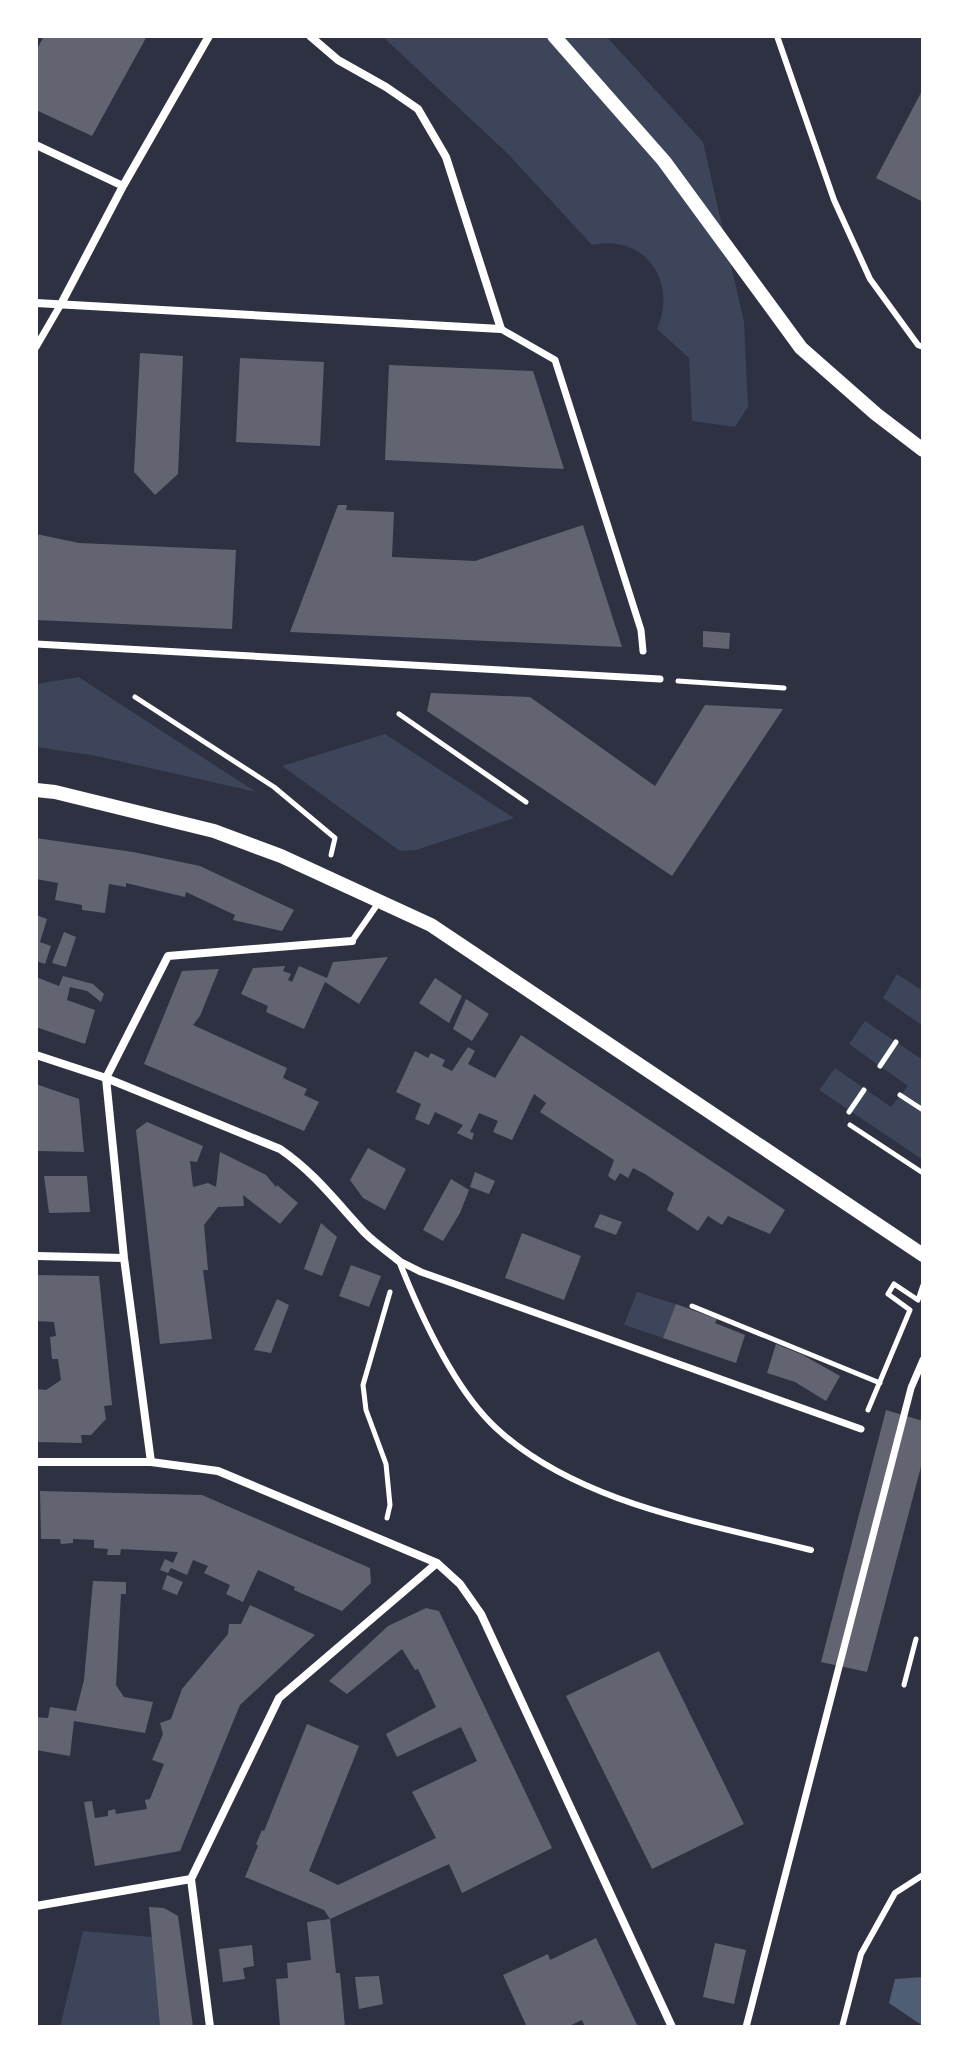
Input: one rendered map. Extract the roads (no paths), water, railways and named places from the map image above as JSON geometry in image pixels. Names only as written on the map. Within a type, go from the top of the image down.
[{"type":"street","points":[[36,347],[209,36]]},
{"type":"street","points":[[310,36],[338,60],[418,109],[446,157],[501,329]]},
{"type":"street","points":[[554,36],[664,161],[801,348],[876,414],[923,450]]},
{"type":"street","points":[[36,145],[123,186]]},
{"type":"street","points":[[36,303],[501,329],[555,360],[641,630],[643,651]]},
{"type":"street","points":[[36,644],[660,679]]},
{"type":"street","points":[[36,790],[214,831],[381,900],[439,930],[923,1255]]},
{"type":"street","points":[[151,1462],[124,1258],[106,1078],[168,956],[352,941]]},
{"type":"street","points":[[36,1055],[106,1078],[280,1149],[300,1163],[333,1195],[367,1235],[399,1261],[421,1272],[861,1429]]},
{"type":"street","points":[[36,1256],[124,1258]]},
{"type":"street","points":[[746,2027],[911,1388],[923,1360]]},
{"type":"street","points":[[36,1462],[151,1462],[218,1471],[437,1563],[460,1584],[481,1614],[672,2027]]},
{"type":"street","points":[[210,2027],[191,1879],[279,1698],[437,1563]]},
{"type":"street","points":[[36,1906],[191,1879]]},
{"type":"lane","points":[[777,36],[834,200],[870,279],[918,345],[923,347]]},
{"type":"lane","points":[[352,941],[381,900]]},
{"type":"lane","points":[[399,1261],[415,1302],[460,1383],[496,1429],[523,1449],[580,1484],[614,1499],[811,1550]]},
{"type":"lane","points":[[842,2027],[861,1954],[895,1893],[923,1875]]}]
